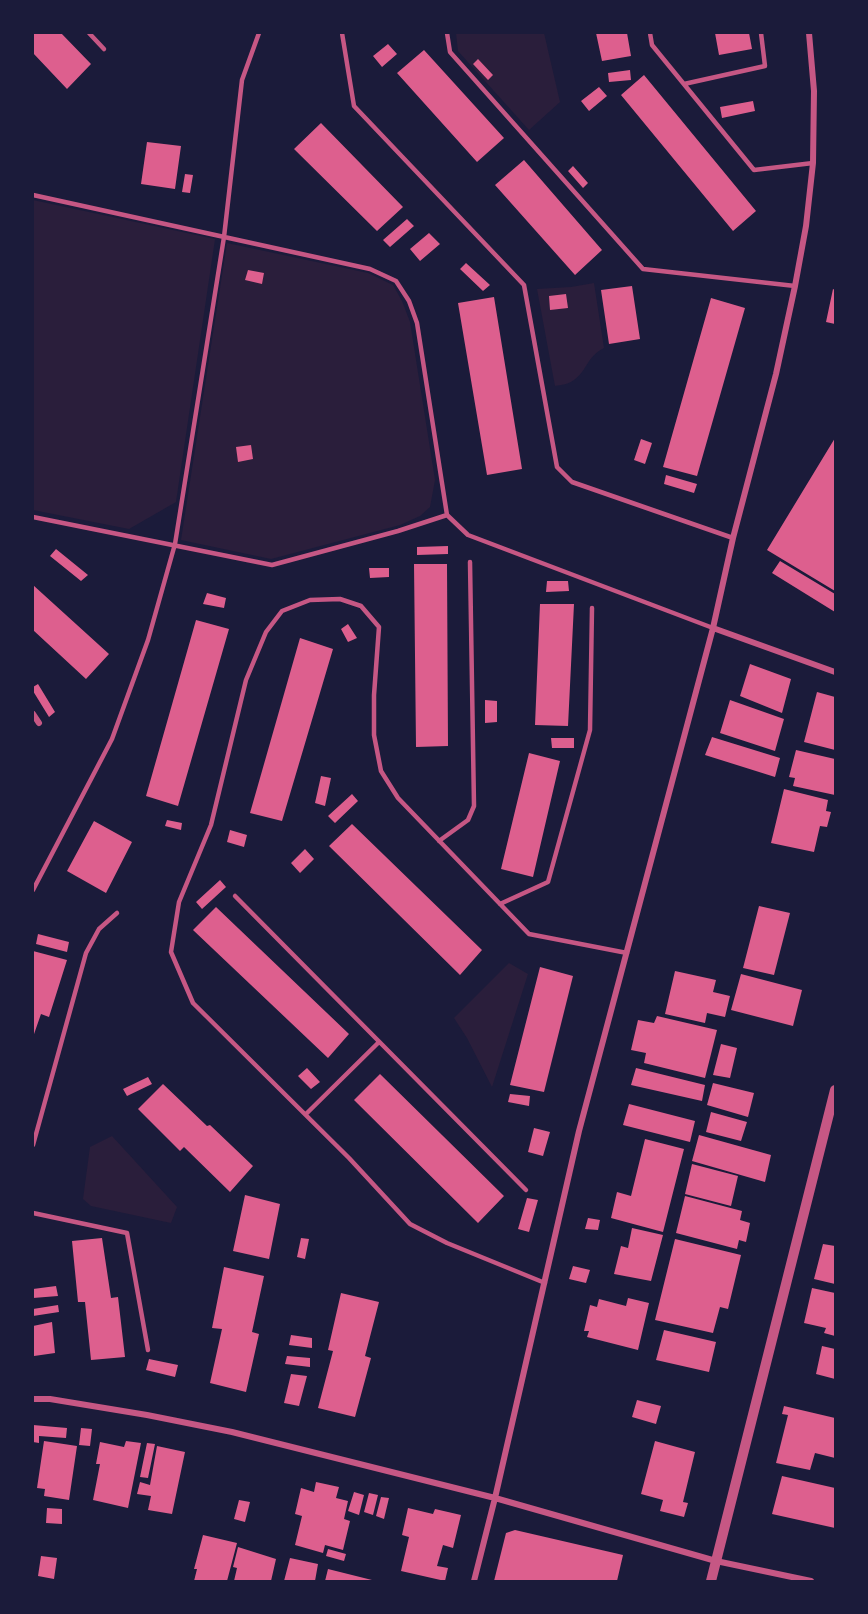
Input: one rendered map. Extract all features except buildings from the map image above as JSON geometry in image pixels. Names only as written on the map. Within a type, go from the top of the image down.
[{"type":"street","points":[[474,1581],[579,1131],[713,628],[733,538],[776,374],[795,286],[806,226],[813,163],[814,91],[808,33]]},
{"type":"street","points":[[713,628],[835,672]]},
{"type":"street","points":[[33,714],[39,723]]},
{"type":"street","points":[[711,1581],[835,1090]]},
{"type":"street","points":[[33,1399],[50,1399],[147,1414],[232,1432],[495,1498],[716,1561],[811,1581]]},
{"type":"lane","points":[[89,33],[104,49]]},
{"type":"lane","points":[[33,890],[112,740],[148,640],[175,544],[224,237],[242,80],[259,33]]},
{"type":"lane","points":[[342,33],[354,106],[524,285],[557,467],[572,482],[733,538]]},
{"type":"lane","points":[[447,33],[450,52],[643,269],[795,286]]},
{"type":"lane","points":[[650,33],[652,45],[754,170],[813,163]]},
{"type":"lane","points":[[684,84],[765,66],[760,33]]},
{"type":"lane","points":[[33,195],[370,269],[396,281],[409,300],[417,323],[447,515],[468,534],[713,628]]},
{"type":"lane","points":[[33,517],[272,565],[398,531],[447,515]]},
{"type":"lane","points":[[440,841],[468,820],[474,806],[470,562]]},
{"type":"lane","points":[[544,1283],[447,1243],[410,1224],[350,1158],[193,1003],[171,952],[179,902],[211,825],[246,680],[266,632],[282,611],[310,600],[340,599],[362,606],[379,627],[374,695],[374,735],[381,771],[398,798],[529,934],[627,953]]},
{"type":"lane","points":[[500,904],[548,882],[590,730],[592,608]]},
{"type":"lane","points":[[235,896],[526,1190]]},
{"type":"lane","points":[[33,1145],[86,953],[99,929],[117,913]]},
{"type":"lane","points":[[306,1114],[379,1042]]},
{"type":"lane","points":[[33,1213],[128,1233],[148,1350]]},
{"type":"shaded area","points":[[456,33],[544,33],[560,102],[529,130],[458,51]]},
{"type":"shaded area","points":[[33,200],[215,239],[176,502],[129,529],[33,510]]},
{"type":"shaded area","points":[[227,243],[368,273],[393,285],[410,322],[435,480],[430,507],[420,516],[400,525],[271,559],[181,540]]},
{"type":"shaded area","points":[[594,283],[604,348],[590,359],[574,380],[555,386],[537,289]]},
{"type":"shaded area","points":[[509,963],[528,974],[492,1087],[454,1018]]},
{"type":"shaded area","points":[[112,1136],[177,1207],[171,1223],[91,1206],[83,1199],[90,1147]]}]
